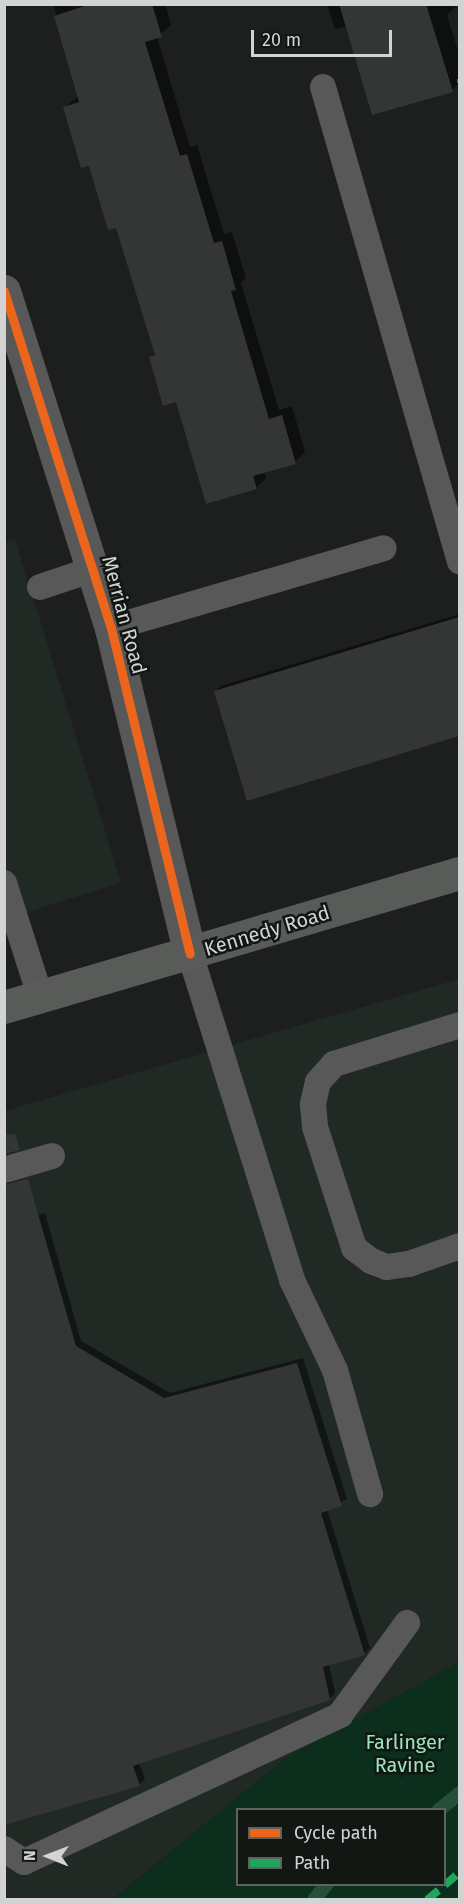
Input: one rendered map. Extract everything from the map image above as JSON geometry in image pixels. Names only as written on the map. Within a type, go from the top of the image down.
[{"type":"main road","name":"Kennedy Road","points":[[4,1007],[459,873]]},
{"type":"street","name":"Merrian Road","points":[[4,291],[94,568],[111,628],[190,954]]},
{"type":"lane","points":[[323,87],[459,562]]},
{"type":"lane","points":[[111,628],[384,548]]},
{"type":"lane","points":[[39,587],[94,568]]},
{"type":"lane","points":[[4,883],[40,996]]},
{"type":"lane","points":[[190,954],[292,1280],[334,1370],[370,1494]]},
{"type":"lane","points":[[459,1025],[334,1065],[318,1082],[313,1104],[315,1128],[354,1248],[371,1261],[387,1267],[409,1264],[459,1246]]},
{"type":"lane","points":[[4,1170],[52,1156]]},
{"type":"lane","points":[[4,1849],[24,1862],[340,1715],[407,1623]]},
{"type":"shaded area","points":[[15,539],[121,883],[5,919],[4,543]]},
{"type":"shaded area","points":[[459,979],[459,1662],[286,1758],[113,1899],[5,1899],[4,1111]]},
{"type":"green space","name":"Farlinger Ravine","points":[[459,1662],[459,1899],[113,1900],[286,1758]]},
{"type":"building","points":[[91,4],[152,4],[162,37],[145,42],[180,156],[187,154],[214,243],[222,241],[236,290],[231,291],[269,419],[282,415],[296,464],[253,476],[257,489],[206,504],[176,402],[163,406],[149,357],[155,355],[116,228],[108,230],[89,166],[81,168],[63,107],[79,102],[54,16]]},
{"type":"building","points":[[339,4],[426,4],[453,92],[372,115]]},
{"type":"building","points":[[459,617],[459,736],[247,801],[214,691]]},
{"type":"building","points":[[15,1134],[20,1150],[4,1154],[4,1135]]},
{"type":"building","points":[[28,1179],[76,1346],[164,1398],[297,1363],[342,1506],[321,1513],[365,1655],[323,1667],[330,1700],[133,1766],[140,1786],[4,1825],[4,1185]]},
{"type":"waterway","points":[[441,1808],[460,1793]]},
{"type":"waterway","points":[[314,1900],[325,1886]]},
{"type":"marked path","points":[[446,1884],[460,1872]]},
{"type":"marked path","points":[[427,1900],[444,1886]]},
{"type":"cycle path","points":[[4,291],[111,628],[190,954]]}]
